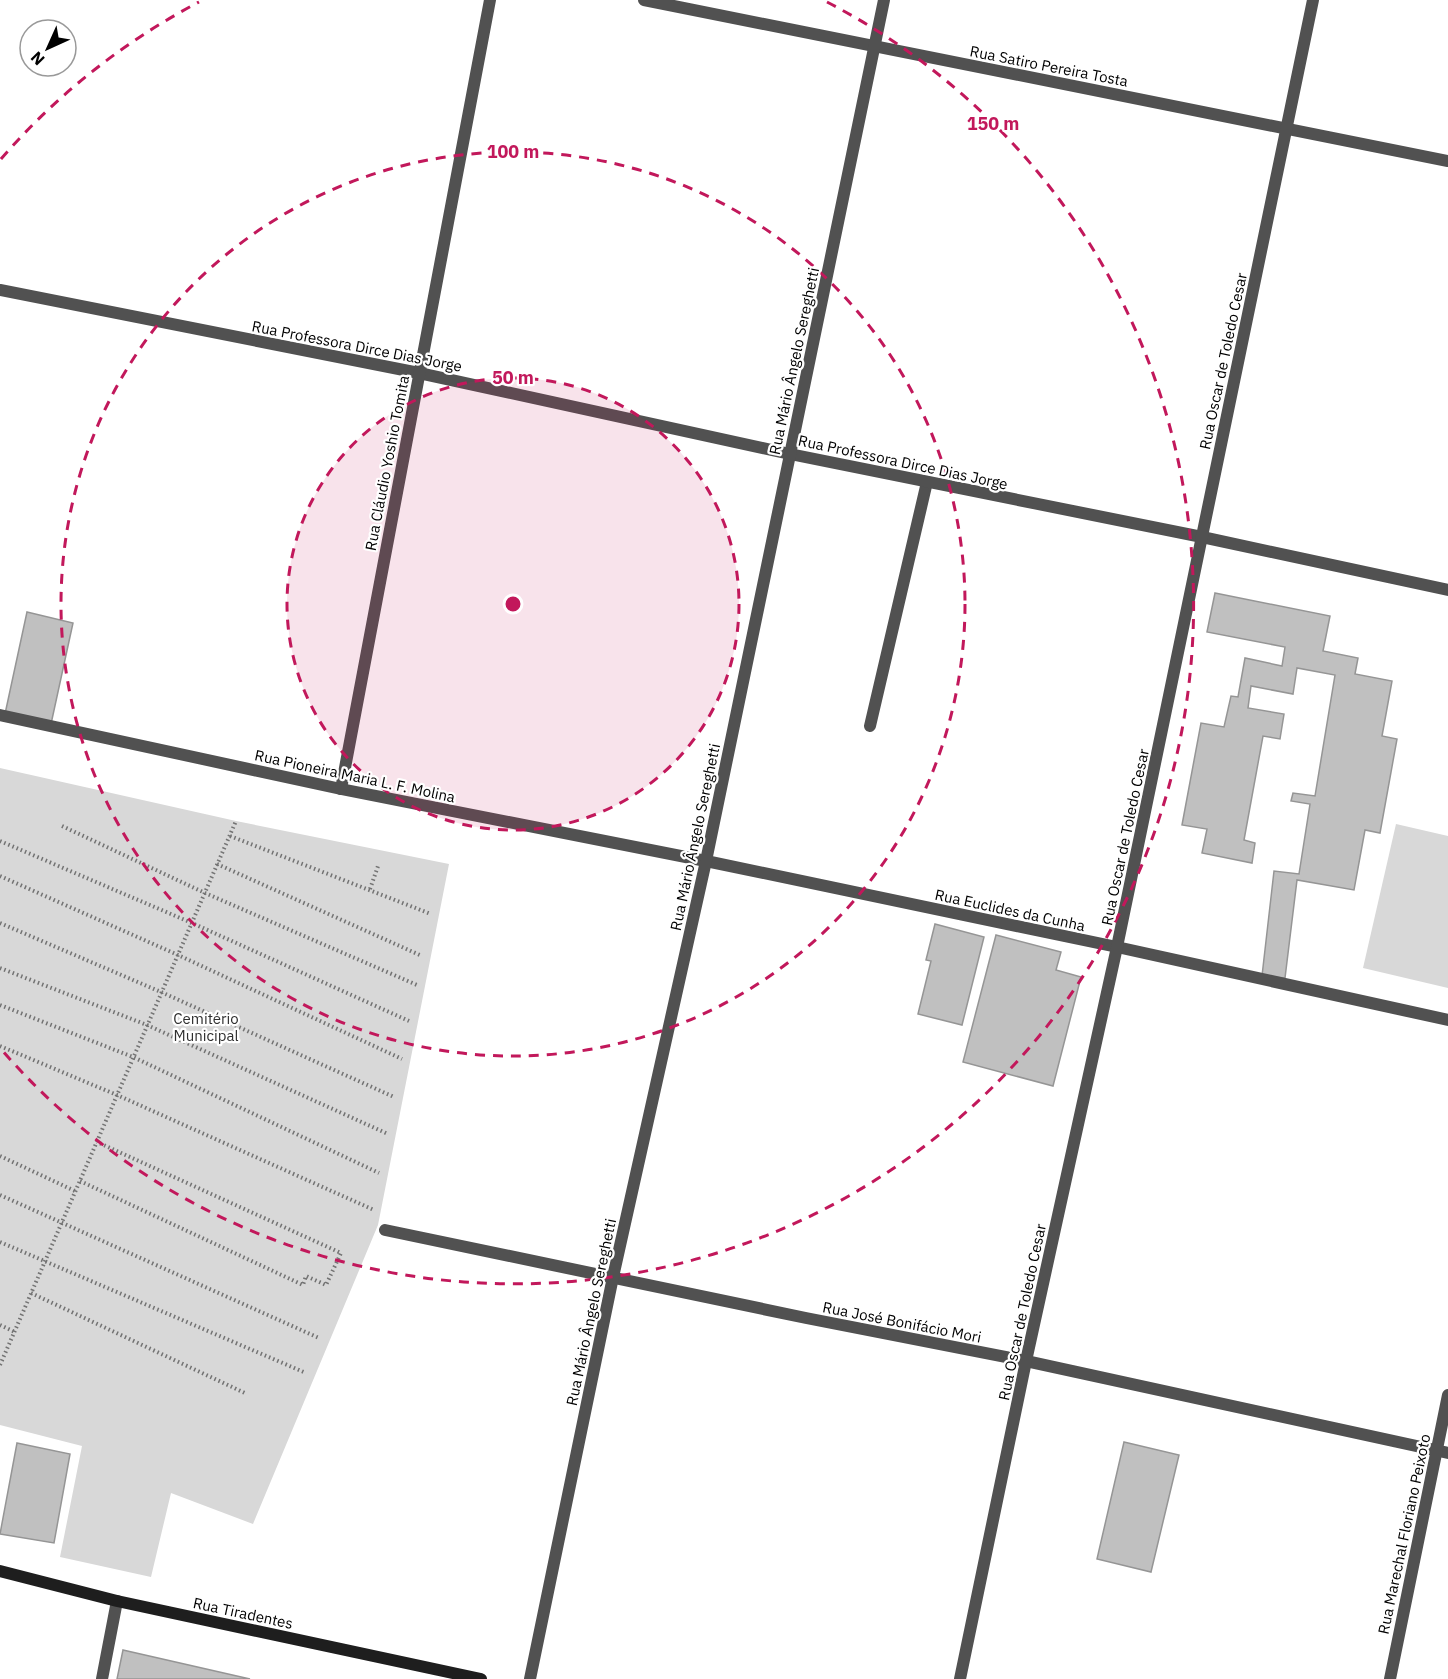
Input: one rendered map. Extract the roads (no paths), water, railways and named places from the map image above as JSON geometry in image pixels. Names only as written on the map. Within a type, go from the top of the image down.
[{"type":"main road","name":"Rua Tiradentes","points":[[0,1572],[117,1601],[481,1679]]},
{"type":"street","name":"Rua Cláudio Yoshio Tomita","points":[[340,789],[490,0]]},
{"type":"street","name":"Rua Satiro Pereira Tosta","points":[[644,0],[1448,161]]},
{"type":"street","name":"Rua Mário Ângelo Sereghetti","points":[[530,1679],[613,1277],[706,861],[884,0]]},
{"type":"street","name":"Rua Oscar de Toledo Cesar","points":[[960,1679],[1026,1362],[1117,947],[1313,0]]},
{"type":"street","name":"Rua Professora Dirce Dias Jorge","points":[[0,290],[419,373],[790,454],[1202,537],[1448,590]]},
{"type":"street","points":[[870,726],[927,482]]},
{"type":"street","name":"Rua Pioneira Maria L. F. Molina","points":[[0,714],[340,789],[706,861]]},
{"type":"street","name":"Rua Euclides da Cunha","points":[[706,861],[1117,947],[1448,1020]]},
{"type":"street","name":"Rua José Bonifácio Mori","points":[[385,1230],[1026,1362],[1442,1452]]},
{"type":"street","name":"Rua Marechal Floriano Peixoto","points":[[1390,1679],[1442,1452],[1448,1395]]},
{"type":"street","points":[[102,1679],[117,1601]]},
{"type":"park label","name":"Cemitério Municipal","points":[[206,1026]]}]
